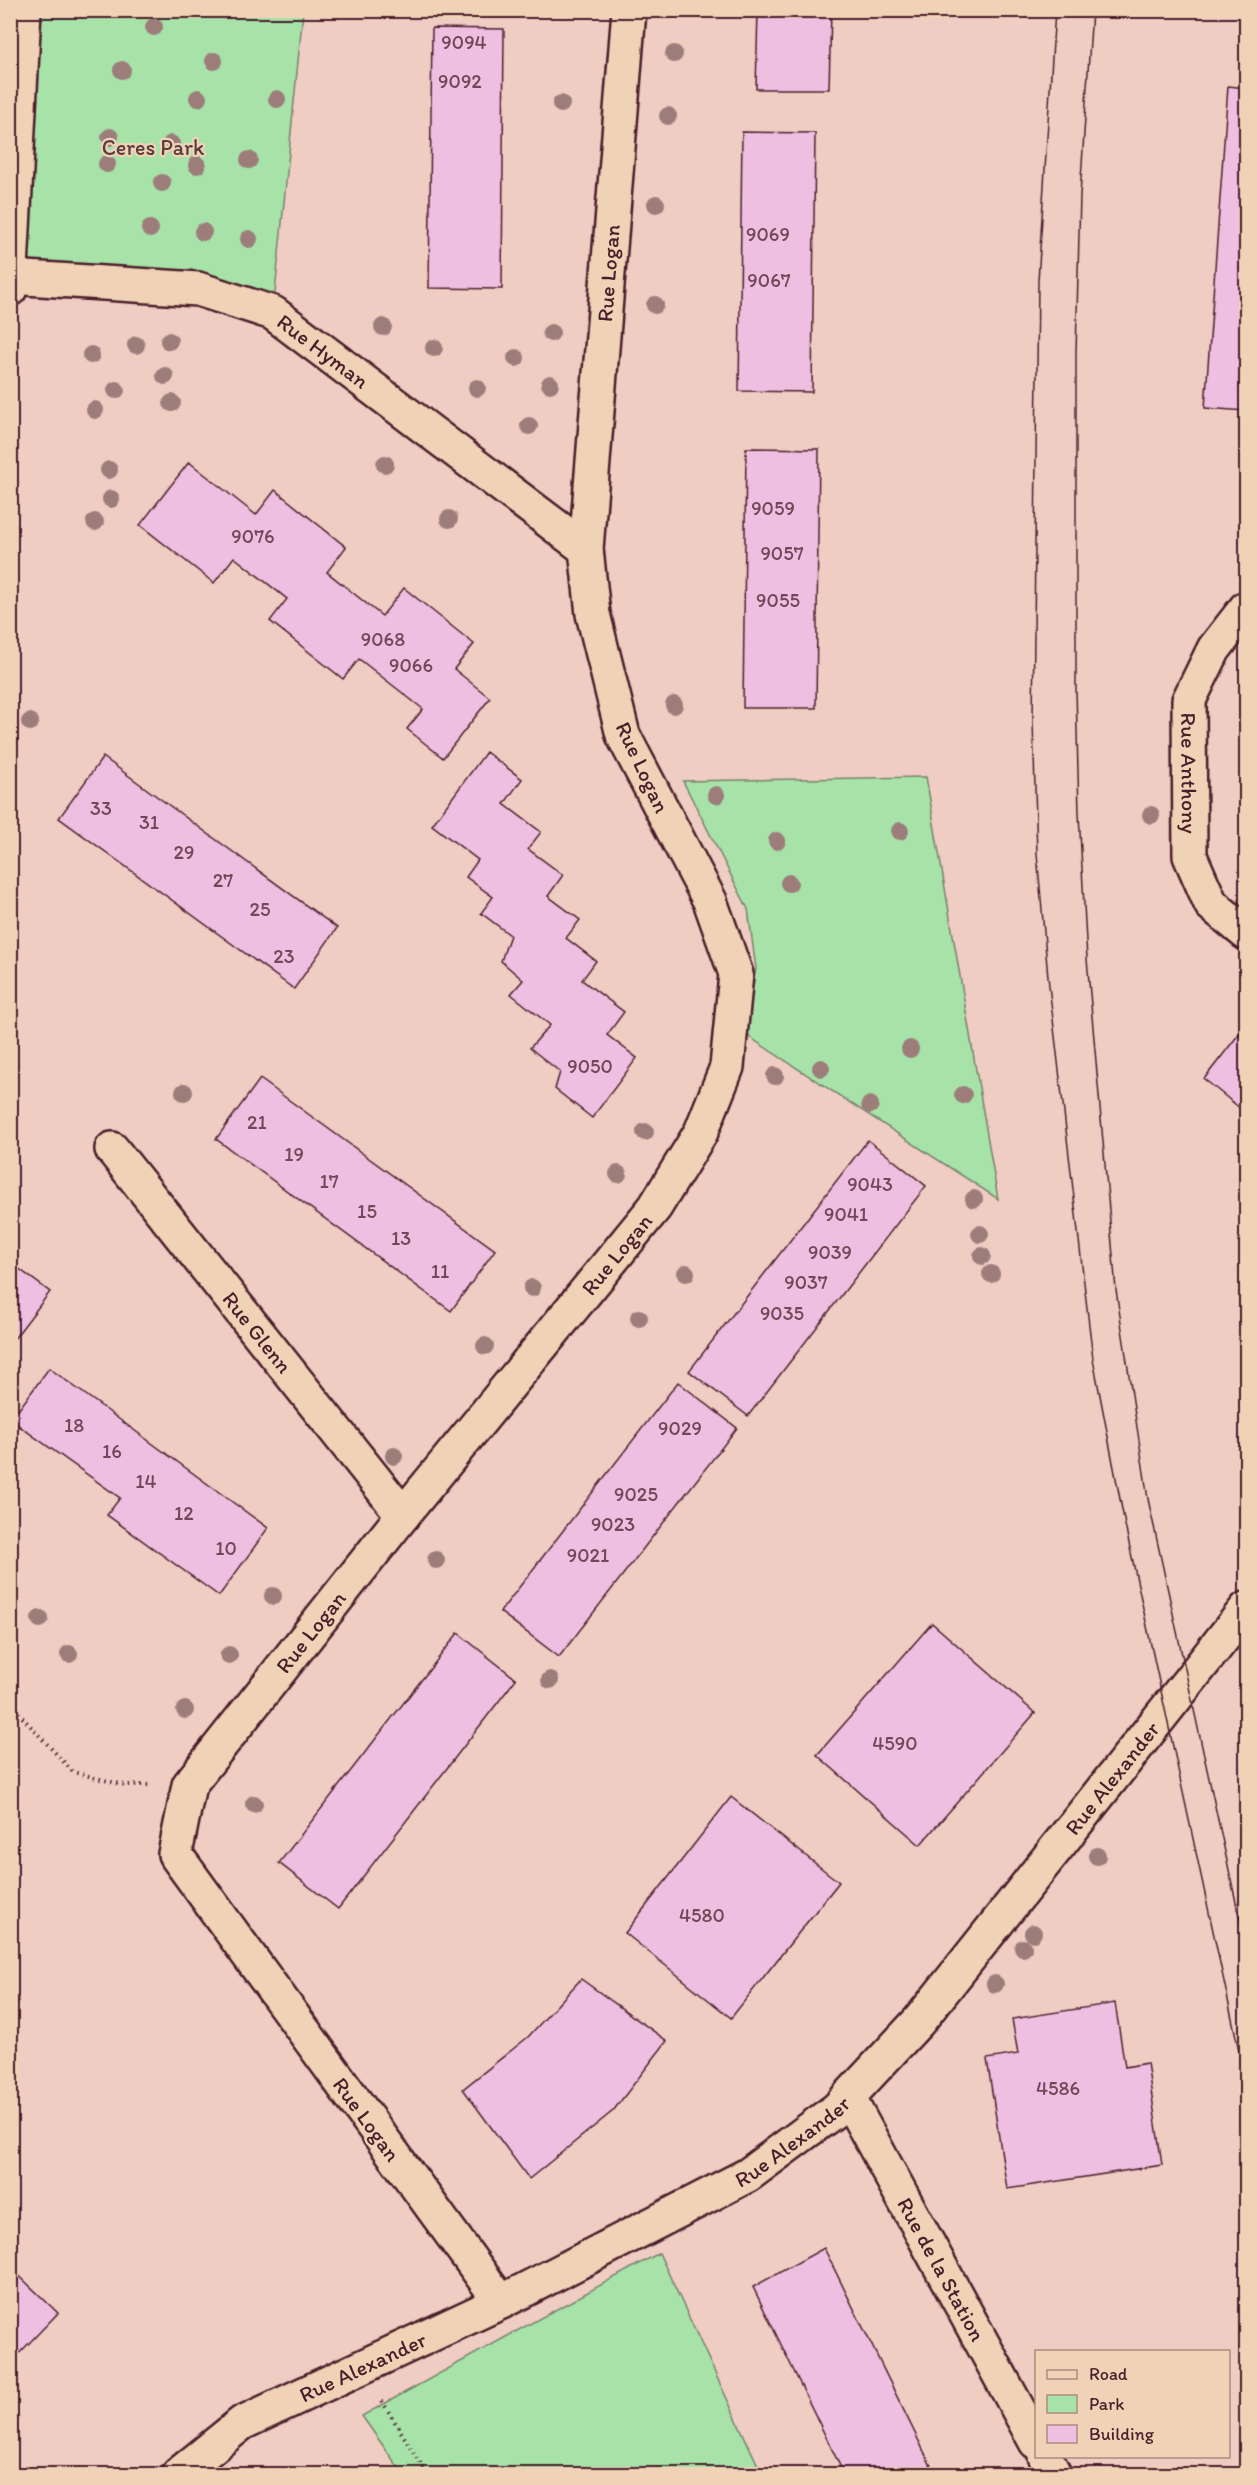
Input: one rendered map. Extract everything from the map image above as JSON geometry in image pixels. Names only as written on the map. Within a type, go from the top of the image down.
[{"type":"street","points":[[11,281],[24,10]]},
{"type":"street","name":"Rue Logan","points":[[501,2302],[174,1854],[189,1785],[404,1515],[656,1207],[701,1132],[727,1067],[736,974],[710,901],[623,735],[593,614],[586,549],[629,10]]},
{"type":"street","name":"Rue Hyman","points":[[11,281],[198,289],[273,313],[586,549]]},
{"type":"street","name":"Rue Anthony","points":[[1246,608],[1214,649],[1189,700],[1190,855],[1211,904],[1246,933]]},
{"type":"street","name":"Rue Glenn","points":[[112,1149],[404,1515]]},
{"type":"street","name":"Rue Alexander","points":[[178,2475],[242,2423],[501,2302],[748,2175],[837,2109],[919,2021],[1246,1609]]},
{"type":"street","name":"Rue de la Station","points":[[848,2097],[1035,2440]]},
{"type":"street","points":[[1046,2458],[1054,2475]]},
{"type":"path","points":[[10,1704],[73,1772],[124,1785],[189,1785]]},
{"type":"path","points":[[361,2366],[427,2475]]},
{"type":"green space","name":"Ceres Park","points":[[24,11],[303,11],[273,313],[11,277]]},
{"type":"green space","points":[[926,777],[998,1199],[743,1033],[756,969],[748,909],[683,781]]},
{"type":"green space","points":[[659,2253],[762,2474],[403,2474],[362,2416]]},
{"type":"building","points":[[758,10],[831,10],[829,89],[756,89]]},
{"type":"building","points":[[432,28],[504,29],[502,289],[429,288]]},
{"type":"building","points":[[1228,86],[1246,88],[1246,411],[1205,408]]},
{"type":"building","points":[[742,132],[815,133],[812,392],[739,391]]},
{"type":"building","points":[[746,448],[819,449],[816,708],[743,708]]},
{"type":"building","points":[[189,462],[256,515],[275,490],[346,547],[327,572],[382,616],[404,588],[474,644],[454,669],[490,698],[443,758],[407,729],[423,709],[359,659],[343,679],[270,621],[287,599],[234,557],[214,583],[140,525]]},
{"type":"building","points":[[486,752],[522,779],[504,804],[541,832],[528,849],[563,875],[548,896],[580,920],[566,938],[596,961],[582,980],[624,1012],[607,1035],[637,1058],[592,1118],[555,1089],[560,1072],[530,1048],[550,1025],[511,994],[523,980],[501,961],[510,935],[481,913],[493,897],[466,877],[478,860],[432,825]]},
{"type":"building","points":[[103,757],[337,928],[294,989],[59,818]]},
{"type":"building","points":[[1246,1025],[1246,1113],[1204,1079]]},
{"type":"building","points":[[260,1079],[495,1250],[451,1311],[216,1139]]},
{"type":"building","points":[[868,1140],[926,1186],[748,1416],[689,1371]]},
{"type":"building","points":[[10,1262],[50,1292],[10,1344]]},
{"type":"building","points":[[49,1368],[268,1528],[219,1596],[107,1515],[120,1498],[11,1420]]},
{"type":"building","points":[[678,1382],[737,1428],[559,1657],[500,1612]]},
{"type":"building","points":[[932,1623],[1035,1713],[920,1845],[817,1755]]},
{"type":"building","points":[[458,1633],[516,1679],[338,1909],[279,1863]]},
{"type":"building","points":[[731,1797],[839,1882],[731,2018],[625,1933]]},
{"type":"building","points":[[581,1979],[667,2041],[613,2111],[529,2179],[463,2089],[528,2037]]},
{"type":"building","points":[[1115,2003],[1125,2067],[1147,2063],[1162,2165],[1007,2189],[987,2059],[1018,2054],[1012,2019]]},
{"type":"building","points":[[824,2248],[935,2474],[844,2474],[753,2287]]},
{"type":"building","points":[[10,2267],[58,2313],[10,2363]]},
{"type":"tram line","points":[[1055,10],[1038,281],[1033,722],[1037,854],[1048,977],[1093,1359],[1125,1525],[1246,2083]]},
{"type":"tram line","points":[[1092,10],[1080,195],[1076,353],[1076,689],[1079,814],[1087,959],[1116,1290],[1148,1499],[1246,1948]]}]
